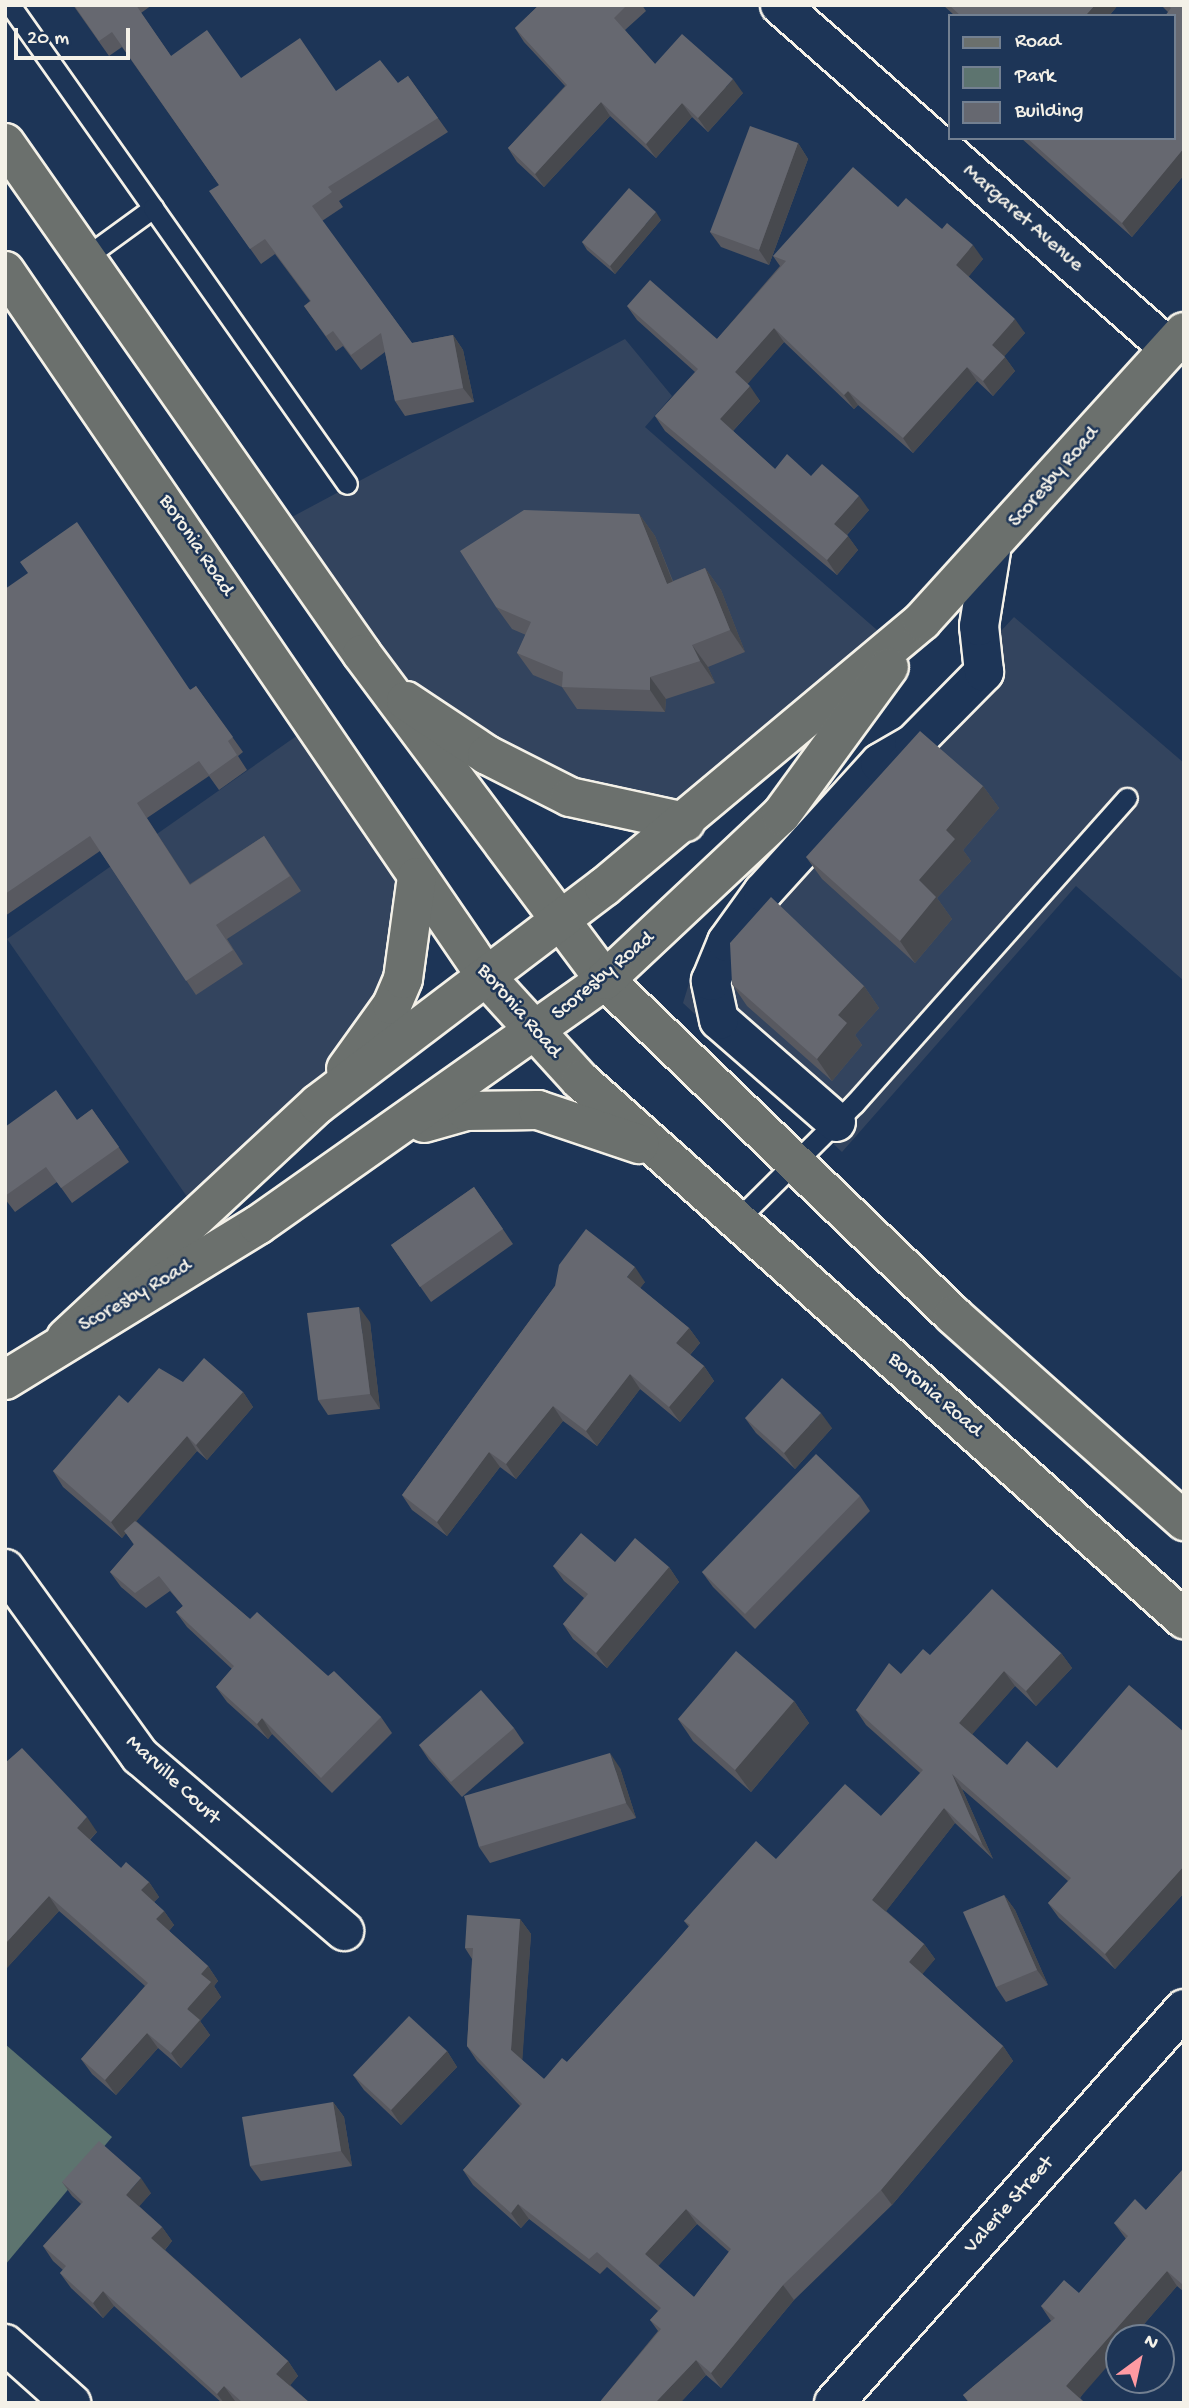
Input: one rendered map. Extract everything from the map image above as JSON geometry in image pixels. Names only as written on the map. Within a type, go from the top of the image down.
[{"type":"main road","points":[[5,143],[87,256],[387,688],[559,922],[605,980],[793,1165],[1184,1521]]},
{"type":"main road","name":"Boronia Road","points":[[5,271],[488,979],[536,1033],[735,1222],[1184,1619]]},
{"type":"main road","name":"Scoresby Road","points":[[66,1338],[318,1104],[488,979],[685,822],[922,621],[991,551],[1177,340]]},
{"type":"main road","name":"Scoresby Road","points":[[5,1380],[66,1338],[258,1225],[536,1033],[605,980],[781,815],[922,621]]},
{"type":"main road","points":[[387,688],[541,785],[598,807],[685,822]]},
{"type":"main road","points":[[318,1104],[398,993],[417,877]]},
{"type":"main road","points":[[396,1131],[466,1111],[520,1109],[563,1115],[658,1151]]},
{"type":"street","name":"Margaret Avenue","points":[[780,5],[1177,340]]},
{"type":"street","points":[[836,1122],[719,1020],[711,981],[727,942],[763,892],[880,762],[914,743],[984,672],[979,626],[991,551]]},
{"type":"street","name":"Marville Court","points":[[5,1569],[140,1756],[344,1931]]},
{"type":"street","name":"Valerie Street","points":[[834,2403],[1184,2009]]},
{"type":"street","points":[[5,2344],[71,2403]]},
{"type":"lane","points":[[10,5],[347,484]]},
{"type":"lane","points":[[87,256],[153,208]]},
{"type":"lane","points":[[735,1222],[836,1122],[1127,799]]},
{"type":"shaded area","points":[[625,339],[672,396],[645,427],[893,644],[685,822],[619,812],[387,688],[275,526]]},
{"type":"shaded area","points":[[1014,617],[1184,763],[1184,981],[1076,886],[842,1152],[683,1003],[697,957]]},
{"type":"shaded area","points":[[315,723],[417,877],[392,1005],[197,1211],[7,939]]},
{"type":"green space","points":[[5,2044],[112,2137],[5,2265]]},
{"type":"building","points":[[74,5],[136,5],[171,56],[207,30],[241,78],[300,38],[336,91],[380,60],[398,83],[408,76],[438,118],[328,187],[332,192],[312,206],[412,343],[453,335],[463,388],[395,401],[381,333],[351,355],[333,331],[326,336],[304,306],[311,301],[265,239],[250,249],[209,191],[219,185],[112,32],[99,41]]},
{"type":"building","points":[[539,5],[627,5],[614,18],[655,64],[682,34],[733,79],[698,118],[682,103],[646,144],[601,102],[535,174],[508,148],[567,85],[515,28]]},
{"type":"building","points":[[949,5],[1095,5],[1087,14],[959,14]]},
{"type":"building","points":[[1167,5],[1184,5],[1184,148],[1122,223],[1029,140],[1175,140],[1175,14],[1166,14],[1171,8]]},
{"type":"building","points":[[750,126],[798,143],[759,250],[710,232]]},
{"type":"building","points":[[853,167],[898,207],[906,198],[942,229],[947,223],[973,245],[956,265],[1015,319],[992,345],[1005,357],[983,381],[967,367],[903,438],[848,391],[844,395],[774,328],[735,372],[750,386],[720,419],[775,469],[787,454],[811,476],[822,464],[859,496],[834,524],[848,536],[827,560],[655,416],[698,369],[627,306],[650,280],[717,339],[786,261],[773,256]]},
{"type":"building","points":[[629,188],[656,212],[610,266],[582,242]]},
{"type":"building","points":[[524,510],[639,514],[667,584],[705,568],[730,630],[692,645],[700,661],[650,677],[650,690],[562,687],[563,672],[517,653],[531,622],[496,607],[460,551]]},
{"type":"building","points":[[77,522],[190,690],[196,686],[233,737],[228,741],[237,755],[209,775],[199,761],[137,803],[190,885],[264,836],[290,876],[216,925],[233,950],[186,981],[90,836],[5,894],[5,589],[28,573],[20,562]]},
{"type":"building","points":[[920,731],[983,786],[946,830],[955,839],[919,880],[936,897],[900,941],[806,857]]},
{"type":"building","points":[[771,897],[864,986],[838,1015],[847,1023],[817,1059],[732,984],[730,943]]},
{"type":"building","points":[[56,1090],[77,1120],[92,1109],[119,1147],[61,1188],[46,1167],[5,1196],[5,1127]]},
{"type":"building","points":[[474,1187],[503,1229],[420,1287],[391,1245]]},
{"type":"building","points":[[586,1229],[635,1267],[627,1277],[689,1328],[676,1343],[704,1366],[669,1407],[630,1374],[586,1431],[553,1406],[506,1464],[489,1452],[437,1522],[402,1495],[555,1286],[559,1265]]},
{"type":"building","points":[[359,1307],[370,1394],[318,1400],[307,1313]]},
{"type":"building","points":[[204,1358],[243,1392],[196,1445],[187,1436],[111,1522],[53,1471],[119,1395],[128,1403],[159,1368],[183,1382]]},
{"type":"building","points":[[782,1378],[821,1413],[784,1453],[745,1418]]},
{"type":"building","points":[[816,1454],[860,1496],[745,1614],[702,1572]]},
{"type":"building","points":[[135,1521],[250,1619],[257,1612],[328,1676],[334,1671],[381,1717],[321,1778],[262,1718],[257,1724],[216,1687],[234,1666],[176,1612],[183,1606],[159,1576],[135,1593],[110,1572],[134,1544],[124,1531]]},
{"type":"building","points":[[581,1533],[615,1562],[635,1538],[669,1567],[596,1653],[563,1624],[588,1594],[553,1566]]},
{"type":"building","points":[[992,1589],[1061,1653],[1026,1691],[1004,1671],[959,1723],[1007,1765],[1027,1741],[1057,1768],[1129,1685],[1184,1732],[1184,1866],[1105,1954],[1048,1903],[1071,1878],[952,1774],[982,1844],[944,1808],[872,1900],[924,1944],[909,1962],[1003,2046],[881,2190],[783,2285],[711,2373],[696,2360],[655,2403],[599,2403],[661,2329],[650,2320],[661,2308],[597,2252],[589,2259],[518,2204],[511,2213],[463,2170],[522,2104],[467,2046],[473,1948],[465,1948],[467,1915],[520,1919],[511,2050],[544,2079],[562,2058],[567,2062],[663,1956],[690,1925],[684,1921],[756,1841],[776,1859],[845,1784],[881,1816],[923,1770],[856,1710],[889,1663],[901,1674],[923,1649],[930,1655]],"holes":[[[686,2209],[731,2249],[694,2297],[645,2254]]]},
{"type":"building","points":[[736,1651],[794,1701],[735,1770],[678,1719]]},
{"type":"building","points":[[481,1690],[514,1728],[451,1782],[419,1745]]},
{"type":"building","points":[[22,1748],[87,1817],[77,1828],[121,1868],[126,1862],[149,1882],[141,1890],[164,1911],[156,1919],[208,1966],[201,1974],[211,1982],[187,2009],[200,2020],[171,2053],[147,2033],[105,2080],[81,2059],[148,1983],[49,1896],[5,1944],[5,1763]]},
{"type":"building","points":[[610,1753],[626,1803],[479,1847],[464,1796]]},
{"type":"building","points":[[1004,1895],[1037,1970],[996,1987],[963,1912]]},
{"type":"building","points":[[409,2016],[447,2051],[391,2110],[353,2075]]},
{"type":"building","points":[[333,2102],[341,2151],[250,2166],[242,2117]]},
{"type":"building","points":[[99,2141],[141,2178],[126,2195],[162,2227],[151,2238],[288,2361],[276,2374],[310,2403],[243,2403],[224,2386],[217,2394],[103,2291],[93,2303],[60,2273],[66,2266],[43,2246],[83,2202],[62,2182]]},
{"type":"building","points":[[1184,2168],[1184,2285],[1167,2271],[1120,2324],[1105,2324],[1105,2342],[1066,2386],[1085,2403],[970,2403],[963,2395],[1055,2318],[1041,2306],[1064,2280],[1079,2293],[1128,2236],[1114,2223],[1135,2199],[1146,2210]]}]
